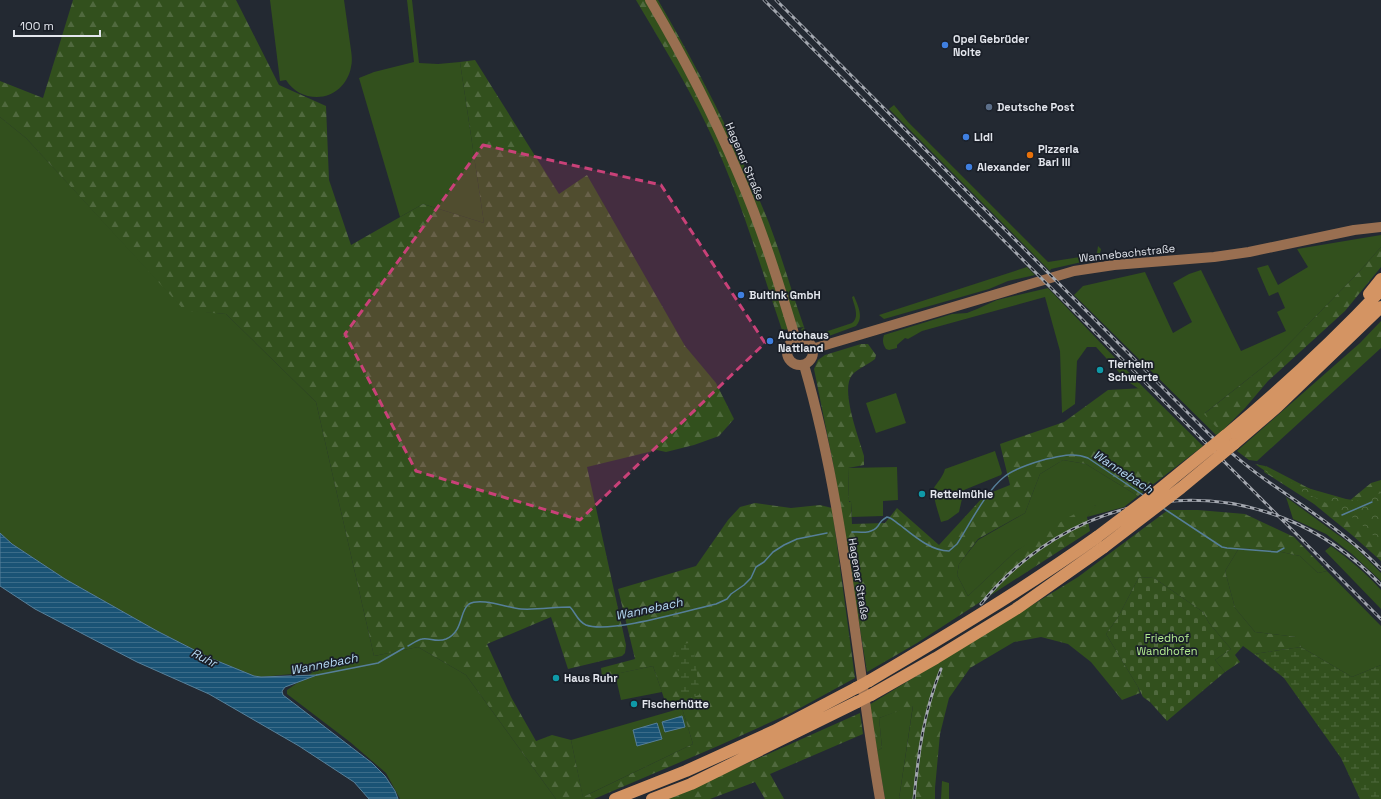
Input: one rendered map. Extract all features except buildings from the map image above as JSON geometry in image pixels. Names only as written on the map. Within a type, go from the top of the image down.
[{"type":"highway","points":[[1348,325],[1381,279]]},
{"type":"highway","points":[[652,799],[691,784],[872,695],[1016,609],[1104,546],[1181,488],[1280,388],[1348,325],[1381,290]]},
{"type":"highway","points":[[616,799],[686,771],[774,731],[869,681],[1014,594],[1097,537],[1154,494],[1277,408],[1381,307]]},
{"type":"main road","name":"Hagener Straße","points":[[650,0],[696,83],[739,175],[774,268],[796,340]]},
{"type":"main road","name":"Wannebachstraße","points":[[812,349],[1074,271],[1114,265],[1214,257],[1249,252],[1346,232],[1381,227]]},
{"type":"main road","points":[[796,340],[804,340],[811,345],[812,349],[813,354],[811,359],[804,365],[793,363],[788,357],[788,349],[796,340]]},
{"type":"main road","name":"Hagener Straße","points":[[804,365],[823,435],[839,525],[880,799]]},
{"type":"highlighted area","points":[[483,145],[661,185],[765,343],[580,520],[416,471],[345,334]]},
{"type":"green space","points":[[73,0],[236,0],[279,85],[326,106],[329,180],[351,245],[423,204],[484,223],[460,62],[475,60],[559,194],[587,175],[685,346],[716,383],[734,419],[719,436],[694,445],[666,452],[657,450],[587,467],[626,645],[625,653],[622,656],[568,669],[551,617],[487,644],[511,697],[536,741],[552,735],[571,740],[583,797],[693,744],[682,708],[667,707],[653,666],[602,677],[601,668],[635,659],[618,589],[696,566],[728,520],[740,507],[755,503],[791,508],[820,505],[832,508],[855,678],[791,713],[594,799],[556,799],[466,675],[418,647],[374,656],[316,402],[226,314],[185,311],[26,138],[0,117],[0,81],[43,98]]},
{"type":"green space","points":[[270,0],[344,0],[352,64],[347,79],[334,92],[329,95],[317,97],[303,95],[295,90],[286,80],[280,81]]},
{"type":"green space","points":[[407,0],[412,0],[419,63],[438,64],[460,62],[484,223],[423,204],[400,217],[359,78],[374,72],[414,62]]},
{"type":"green space","points":[[636,0],[658,0],[689,54],[757,194],[769,223],[804,327],[782,330],[744,218],[723,162],[698,108]]},
{"type":"green space","points":[[894,105],[908,122],[1048,262],[1093,255],[1097,253],[1098,246],[1101,249],[1100,254],[1095,259],[1051,269],[1050,271],[889,109]]},
{"type":"green space","points":[[0,117],[26,138],[185,310],[226,314],[316,402],[374,656],[418,647],[466,675],[556,799],[400,799],[386,773],[350,742],[287,694],[287,690],[313,672],[261,677],[254,676],[210,658],[157,631],[65,579],[12,544],[0,533]]},
{"type":"green space","points":[[1381,235],[1381,247],[1359,272],[1277,356],[1205,413],[1221,432],[1216,435],[1074,295],[1083,286],[1145,272],[1173,333],[1192,322],[1173,283],[1189,274],[1201,270],[1241,351],[1286,331],[1277,312],[1285,308],[1278,292],[1269,296],[1257,268],[1268,265],[1278,285],[1308,267],[1297,249]]},
{"type":"green space","points":[[1381,247],[1381,267],[1345,311],[1268,381],[1245,408],[1221,432],[1204,414],[1277,356],[1359,272]]},
{"type":"green space","points":[[1027,267],[1035,275],[1008,281],[989,289],[884,319],[879,315]]},
{"type":"green space","points":[[1048,288],[1144,388],[1139,389],[1127,381],[1096,347],[1087,347],[1077,361],[1075,404],[1062,413],[1060,351],[1045,297],[922,331],[908,339],[905,338],[897,345],[897,348],[889,350],[886,349],[884,344],[884,335],[952,314],[967,313],[997,300]]},
{"type":"green space","points":[[854,296],[860,315],[860,319],[856,326],[818,340],[810,338],[802,331],[801,329],[804,327],[807,334],[813,336],[852,323],[856,318],[852,297]]},
{"type":"green space","points":[[1381,321],[1381,348],[1257,461],[1249,460],[1237,451],[1360,343]]},
{"type":"green space","points":[[861,344],[868,344],[876,355],[875,359],[852,375],[849,382],[849,402],[864,456],[864,465],[848,468],[849,502],[851,502],[852,524],[885,523],[897,508],[939,545],[985,495],[1010,485],[1000,444],[1064,422],[1108,390],[1144,388],[1203,446],[1138,496],[1086,464],[1063,460],[1040,474],[1025,513],[978,539],[959,564],[957,575],[968,596],[1016,551],[1067,518],[1086,508],[1097,505],[1087,517],[1090,531],[917,643],[867,672],[833,463],[814,369],[818,360],[825,355]]},
{"type":"green space","points":[[896,393],[906,423],[876,433],[866,403]]},
{"type":"green space","points":[[995,451],[1002,473],[1001,475],[964,490],[959,512],[948,520],[941,522],[935,500],[934,488],[945,469]]},
{"type":"green space","points":[[1063,460],[1086,464],[1138,496],[1124,507],[1087,517],[1096,505],[1016,551],[968,596],[957,575],[959,564],[978,540],[1025,513],[1040,474]]},
{"type":"green space","points":[[1255,464],[1265,466],[1281,478],[1297,485],[1346,499],[1359,501],[1381,493],[1381,544],[1368,530],[1347,513],[1278,480]]},
{"type":"green space","points":[[1266,466],[1343,506],[1371,483],[1381,480],[1381,561],[1314,504],[1264,472]]},
{"type":"green space","points":[[897,467],[898,500],[883,501],[883,516],[852,517],[851,502],[849,501],[848,468]]},
{"type":"green space","points":[[1286,497],[1356,548],[1381,573],[1381,581],[1352,554],[1326,534],[1293,519]]},
{"type":"green space","points":[[1168,510],[1198,510],[1245,514],[1294,537],[1327,571],[1318,573],[1300,556],[1277,551],[1239,548],[1225,571],[1235,608],[1255,632],[1297,637],[1301,647],[1254,654],[1243,646],[1235,655],[1240,662],[1225,672],[1215,660],[1231,649],[1209,623],[1203,612],[1154,578],[1139,577],[1117,619],[1106,634],[1138,687],[1140,693],[1122,700],[1091,662],[1068,644],[1041,637],[1014,642],[970,668],[949,698],[940,734],[935,799],[899,799],[913,706],[879,718],[882,748],[877,751],[869,705],[1078,577]]},
{"type":"green space","points":[[1331,546],[1357,566],[1381,590],[1381,609],[1325,551]]},
{"type":"green space","points":[[1239,548],[1277,551],[1300,556],[1318,573],[1327,571],[1381,626],[1381,665],[1352,677],[1301,647],[1296,637],[1255,632],[1235,608],[1225,571]]},
{"type":"green space","name":"Friedhof Wandhofen","points":[[1139,577],[1154,578],[1203,612],[1209,623],[1231,649],[1215,660],[1225,672],[1167,721],[1150,702],[1143,697],[1106,634],[1117,619]]},
{"type":"green space","points":[[689,643],[694,652],[700,689],[699,695],[687,699],[681,695],[680,679],[673,647],[678,648],[682,644]]},
{"type":"green space","points":[[1301,647],[1352,677],[1381,665],[1381,799],[1360,799],[1341,758],[1284,678],[1254,654]]},
{"type":"green space","points":[[653,666],[662,692],[621,700],[615,674]]},
{"type":"green space","points":[[913,705],[899,799],[885,799],[877,751],[882,748],[879,718]]},
{"type":"green space","points":[[682,708],[693,744],[583,798],[571,740]]},
{"type":"green space","points":[[860,713],[863,734],[770,774],[784,799],[765,799],[755,782],[710,799],[667,799]]},
{"type":"green space","points":[[942,781],[949,783],[949,799],[941,799]]},
{"type":"water","name":"Ruhr","points":[[0,533],[12,544],[65,579],[157,631],[210,658],[254,676],[317,675],[285,687],[282,691],[283,695],[372,763],[385,776],[395,791],[398,799],[369,799],[354,782],[299,746],[209,694],[137,662],[35,609],[0,586]]},
{"type":"water","points":[[682,716],[685,727],[665,732],[662,722]]},
{"type":"water","points":[[657,723],[662,739],[637,746],[633,730]]},
{"type":"waterway","name":"Wannebach","points":[[852,532],[866,532],[876,529],[887,517],[929,546],[949,551],[957,544],[991,490],[1004,477],[1027,465],[1066,455],[1079,455],[1088,458],[1143,495]]},
{"type":"waterway","name":"Wannebach","points":[[1342,515],[1372,502]]},
{"type":"waterway","name":"Wannebach","points":[[1163,508],[1222,547],[1277,552],[1284,548]]},
{"type":"waterway","name":"Wannebach","points":[[408,646],[422,639],[446,639],[456,631],[466,607],[474,602],[487,602],[521,609],[570,607],[583,623],[597,627],[631,624],[716,604],[727,599],[731,594],[744,585],[751,578],[756,567],[764,562],[773,552],[797,539],[827,533]]},
{"type":"waterway","name":"Wannebach","points":[[317,675],[378,663],[404,648]]},
{"type":"railway","points":[[764,0],[1381,619]]},
{"type":"railway","points":[[776,0],[1211,436],[1256,473],[1339,532],[1381,569]]},
{"type":"railway","points":[[981,604],[1023,561],[1071,530],[1123,510],[1177,501],[1231,504],[1285,518],[1335,546],[1381,585]]},
{"type":"railway","points":[[914,799],[926,717],[941,669]]},
{"type":"place","name":"Opel Gebrüder Nolte","points":[[945,45]]},
{"type":"place","name":"Deutsche Post","points":[[989,107]]},
{"type":"place","name":"Lidl","points":[[966,137]]},
{"type":"place","name":"Pizzeria Bari III","points":[[1030,155]]},
{"type":"place","name":"Alexander","points":[[969,167]]},
{"type":"place","name":"Bultink GmbH","points":[[741,295]]},
{"type":"place","name":"Autohaus Nattland","points":[[770,341]]},
{"type":"place","name":"Tierheim Schwerte","points":[[1100,370]]},
{"type":"place","name":"Rettelmühle","points":[[922,494]]},
{"type":"place","name":"Haus Ruhr","points":[[556,678]]},
{"type":"place","name":"Fischerhütte","points":[[634,704]]}]
